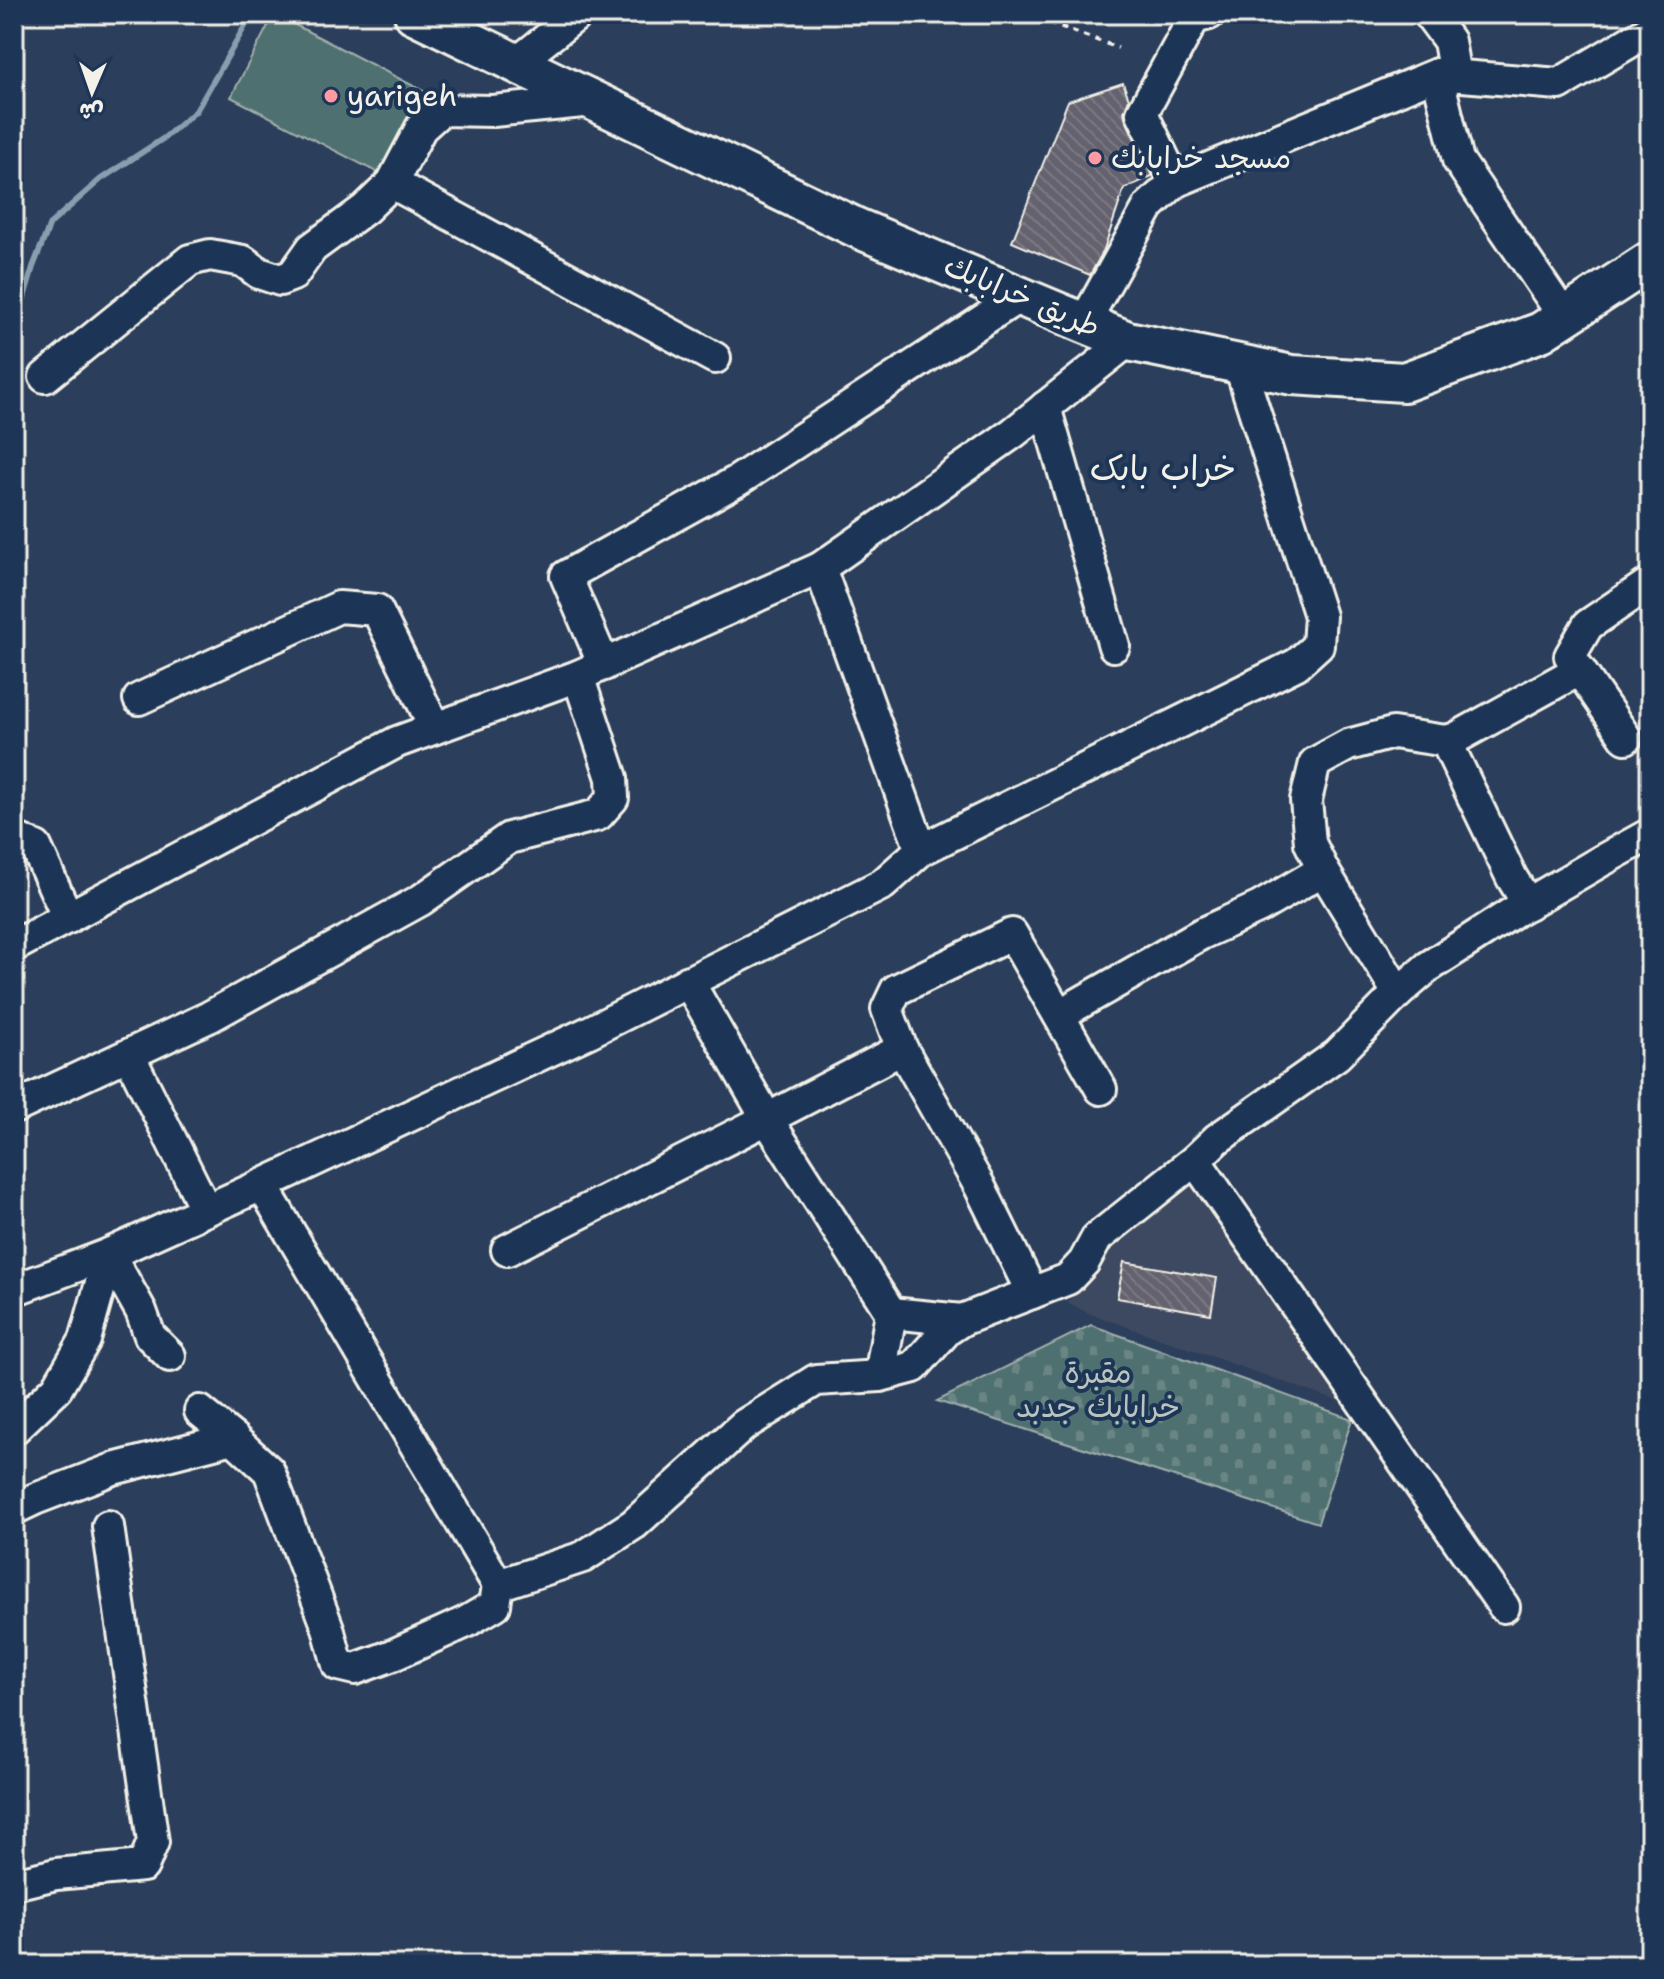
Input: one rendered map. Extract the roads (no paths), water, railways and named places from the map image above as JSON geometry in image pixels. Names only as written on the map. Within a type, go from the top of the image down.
[{"type":"main road","name":"طريق خرابابك","points":[[414,14],[857,228],[1084,323],[1128,341],[1292,375],[1404,382],[1541,332],[1650,261]]},
{"type":"street","points":[[515,64],[578,14]]},
{"type":"street","points":[[1175,182],[1142,113],[1194,18],[1209,14]]},
{"type":"street","points":[[1429,14],[1449,41],[1446,75],[1458,160],[1565,318]]},
{"type":"street","points":[[1084,323],[1149,206],[1175,182],[1446,75],[1559,84],[1650,30]]},
{"type":"street","points":[[45,377],[190,260],[210,255],[243,261],[259,273],[280,280],[293,275],[312,248],[365,209],[392,183],[421,128],[441,110],[493,111],[593,101]]},
{"type":"street","points":[[392,183],[715,358]]},
{"type":"street","points":[[14,1108],[209,1017],[421,900],[509,838],[598,815],[613,798],[612,778],[591,670],[566,576],[737,481],[1020,296]]},
{"type":"street","points":[[14,946],[397,742],[591,670],[820,568],[1013,433],[1128,341]]},
{"type":"street","points":[[14,1290],[109,1254],[589,1032],[883,884],[921,850],[1297,664],[1318,645],[1320,616],[1239,363]]},
{"type":"street","points":[[1045,407],[1114,646]]},
{"type":"street","points":[[820,568],[921,850]]},
{"type":"street","points":[[1626,738],[1570,656],[1588,625],[1650,583]]},
{"type":"street","points":[[139,699],[339,607],[377,610],[435,728]]},
{"type":"street","points":[[1398,993],[1323,870],[1310,843],[1306,800],[1315,763],[1348,745],[1393,733],[1446,741],[1456,738],[1568,676],[1581,672]]},
{"type":"street","points":[[1446,741],[1512,878],[1528,904]]},
{"type":"street","points":[[498,1585],[583,1557],[634,1524],[744,1425],[816,1380],[880,1376],[914,1367],[947,1330],[962,1320],[1068,1279],[1084,1262],[1097,1238],[1217,1139],[1337,1055],[1428,967],[1528,904],[1650,834]]},
{"type":"street","points":[[14,842],[20,840],[36,847],[68,918]]},
{"type":"street","points":[[1059,1015],[1201,934],[1260,907],[1323,870]]},
{"type":"street","points":[[1032,1293],[979,1185],[902,1049],[887,1009],[896,990],[1012,934],[1101,1089]]},
{"type":"street","points":[[688,981],[767,1119],[891,1313],[880,1376]]},
{"type":"street","points":[[507,1250],[902,1049]]},
{"type":"street","points":[[129,1055],[206,1210]]},
{"type":"street","points":[[1195,1160],[1504,1607]]},
{"type":"street","points":[[200,1411],[269,1471],[328,1628],[338,1665],[355,1669],[393,1655],[466,1622],[495,1605],[498,1585],[262,1185]]},
{"type":"street","points":[[109,1254],[141,1311],[150,1336],[170,1356]]},
{"type":"street","points":[[14,1429],[57,1388],[85,1340],[109,1254]]},
{"type":"street","points":[[891,1313],[962,1320]]},
{"type":"street","points":[[14,1509],[113,1469],[233,1438]]},
{"type":"street","points":[[14,1884],[56,1874],[143,1866],[153,1842],[108,1526]]},
{"type":"waterway","points":[[14,332],[33,267],[50,224],[101,179],[164,138],[196,111],[252,14]]},
{"type":"place","name":"yarigeh","points":[[331,96]]},
{"type":"place","name":"مسجد خرابابك","points":[[1095,158]]},
{"type":"district","name":"خراب بابک","points":[[1163,468]]},
{"type":"park label","name":"مقبرة خرابابك جدبد","points":[[1098,1390]]}]
